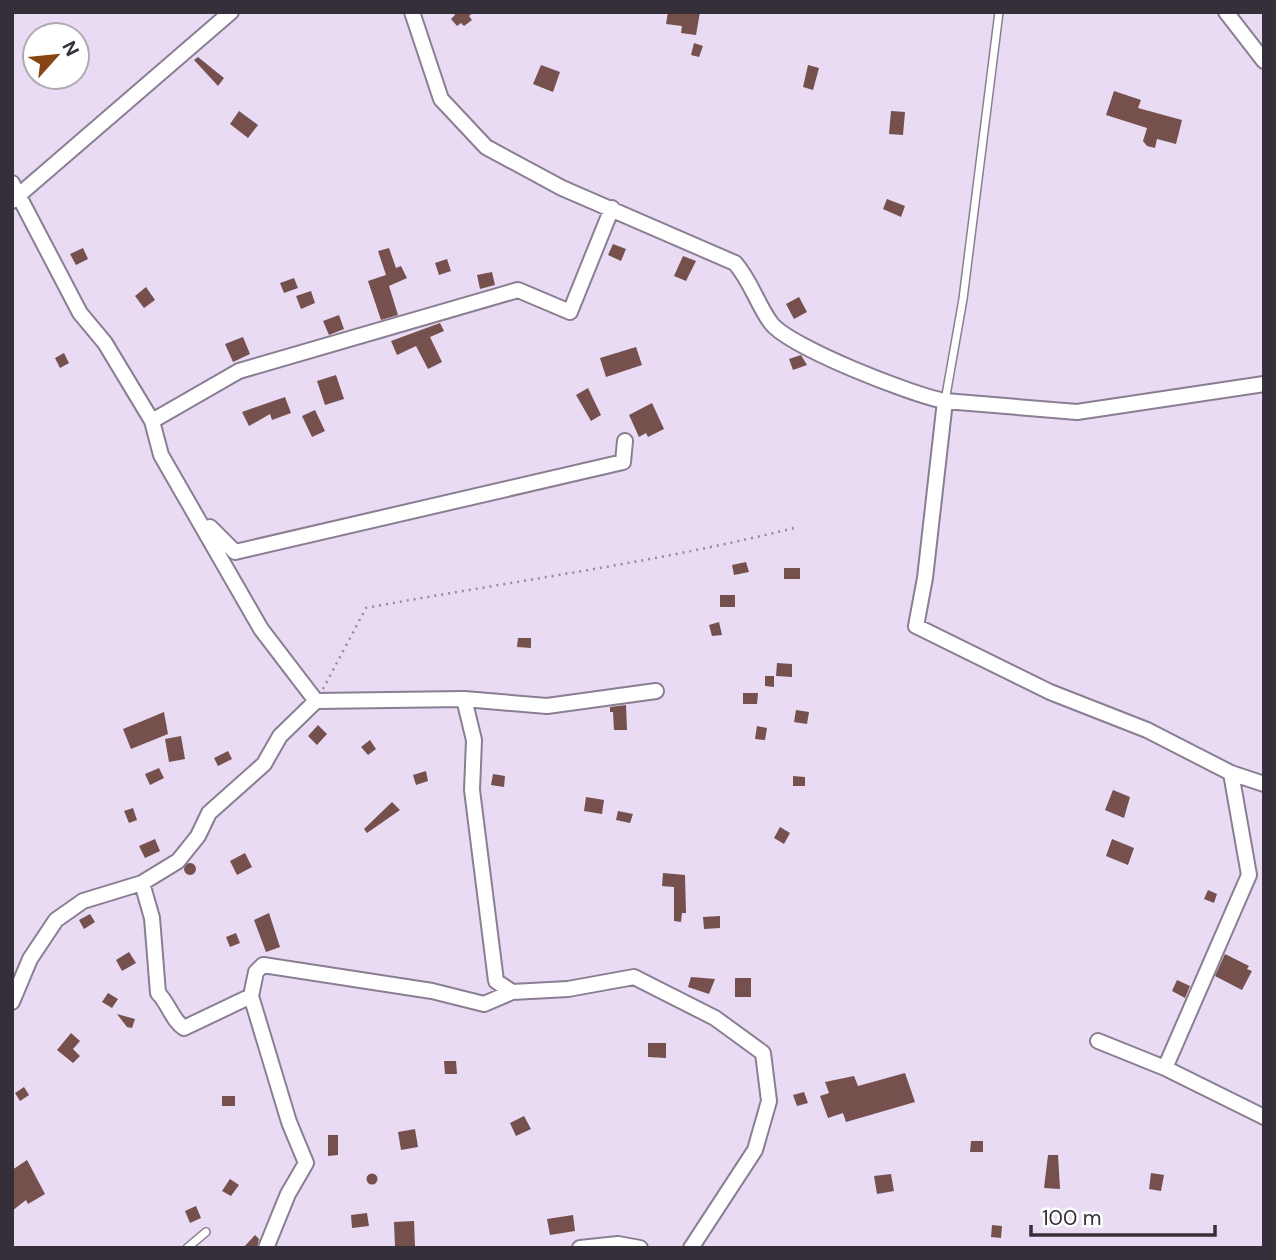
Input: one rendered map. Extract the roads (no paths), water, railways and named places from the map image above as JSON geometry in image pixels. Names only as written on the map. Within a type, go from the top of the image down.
[{"type":"street","points":[[231,12],[14,194],[80,313],[104,343],[152,421],[161,455],[261,629],[316,701]]},
{"type":"street","points":[[412,12],[441,99],[486,147],[562,188],[736,263],[750,280],[771,323],[788,339],[880,380],[945,401],[1077,412],[1264,384]]},
{"type":"street","points":[[1226,12],[1264,61]]},
{"type":"street","points":[[152,421],[239,371],[518,290],[570,312],[612,208]]},
{"type":"street","points":[[945,401],[925,578],[916,626],[1050,692],[1147,730],[1231,773],[1264,784]]},
{"type":"street","points":[[196,513],[235,552],[623,462],[625,440]]},
{"type":"street","points":[[12,1002],[30,959],[57,920],[83,901],[142,883],[178,861],[198,836],[209,813],[264,764],[280,736],[316,701],[464,699],[547,706],[656,691]]},
{"type":"street","points":[[464,699],[474,740],[472,790],[494,969],[496,981],[512,992]]},
{"type":"street","points":[[1165,1068],[1249,875],[1231,773]]},
{"type":"street","points":[[142,883],[152,918],[158,993],[167,1002],[177,1024],[184,1028],[251,996]]},
{"type":"street","points":[[266,1248],[288,1194],[306,1163],[289,1122],[251,996],[256,972],[263,965],[432,991],[484,1004],[512,992],[568,989],[634,977],[715,1018],[764,1054],[769,1101],[755,1150],[691,1248]]},
{"type":"street","points":[[1098,1041],[1165,1068],[1264,1117]]},
{"type":"street","points":[[580,1248],[618,1244],[640,1248]]},
{"type":"lane","points":[[945,401],[963,299],[999,12]]},
{"type":"lane","points":[[187,1248],[206,1232]]}]
